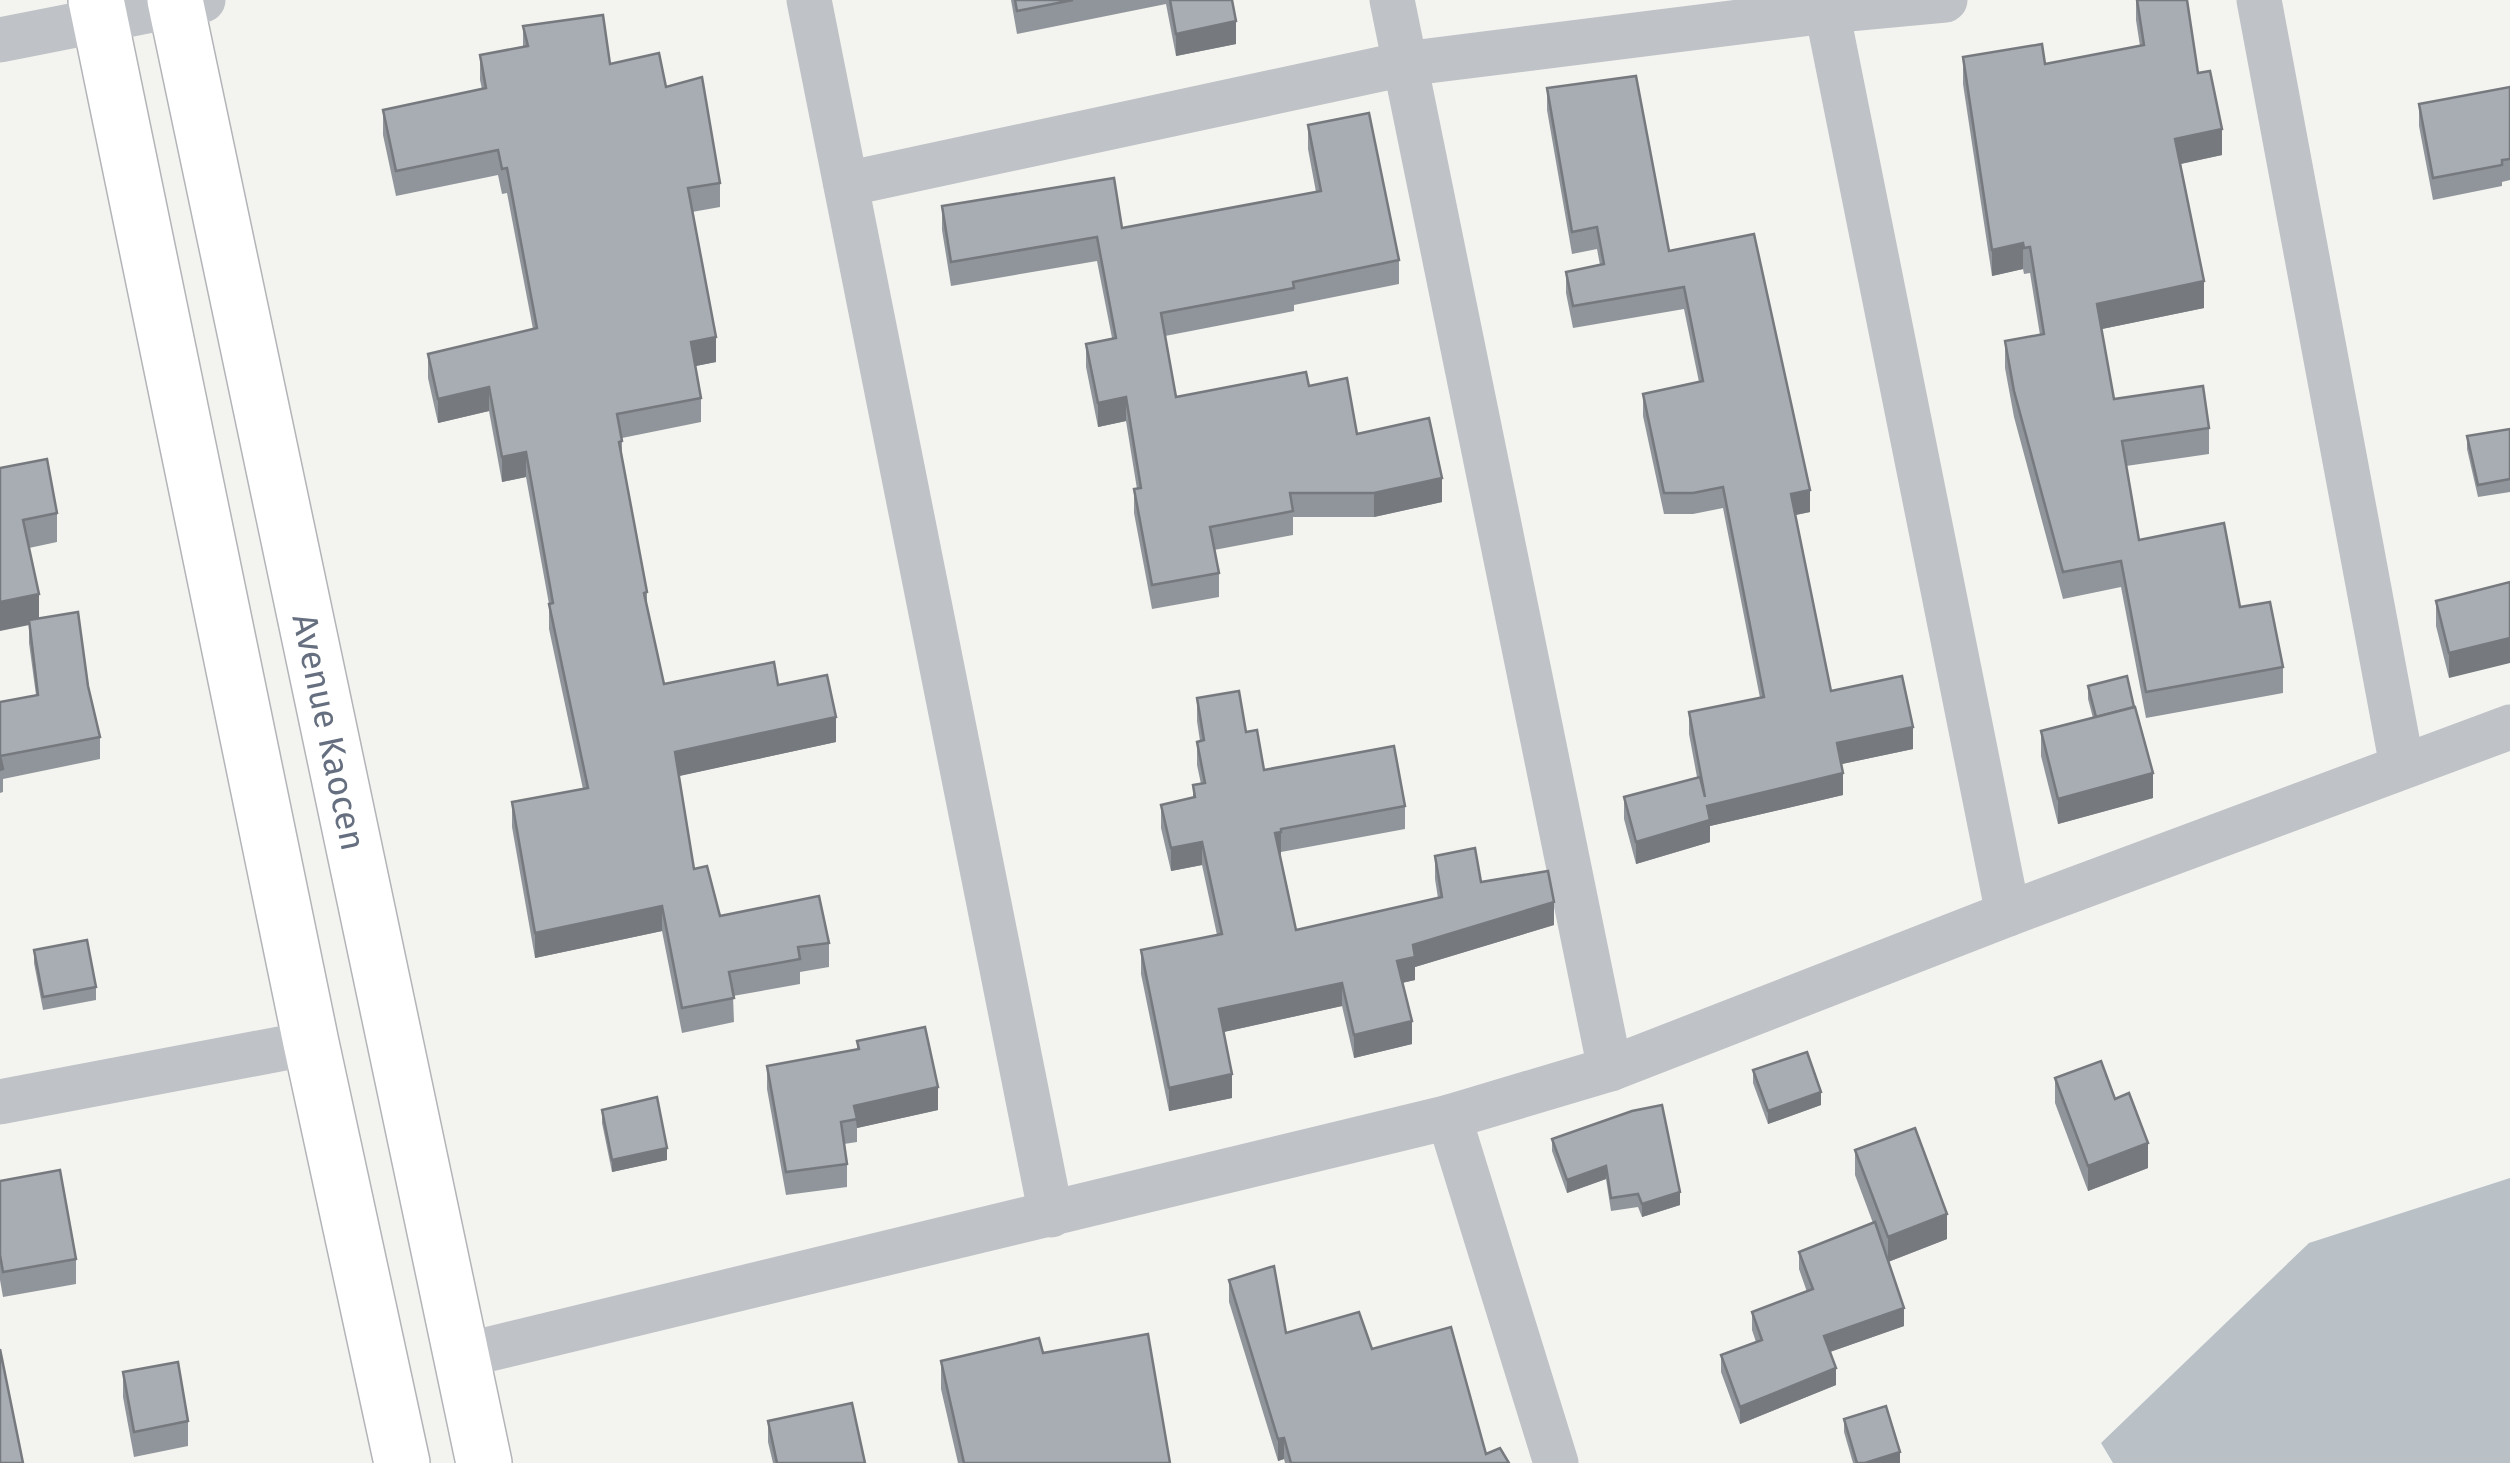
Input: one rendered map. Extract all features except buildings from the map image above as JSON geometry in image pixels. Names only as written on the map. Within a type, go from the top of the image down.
[{"type":"highway","name":"Avenue Kaocen","points":[[185,2],[484,1463]]},
{"type":"highway","points":[[99,10],[311,1044],[402,1463]]},
{"type":"street","points":[[808,0],[1051,1216]]},
{"type":"street","points":[[1392,0],[1610,1070]]},
{"type":"street","points":[[846,184],[1404,64],[1945,0]]},
{"type":"street","points":[[2259,0],[2402,766]]},
{"type":"street","points":[[0,40],[99,10],[185,2]]},
{"type":"street","points":[[1828,11],[2008,914]]},
{"type":"street","points":[[461,1356],[1449,1117],[1610,1070],[2008,914],[2510,726]]},
{"type":"street","points":[[0,1102],[311,1044]]},
{"type":"street","points":[[1449,1117],[1556,1463]]},
{"type":"shaded area","points":[[2510,1178],[2510,1463],[2113,1463],[2101,1443],[2309,1243]]}]
